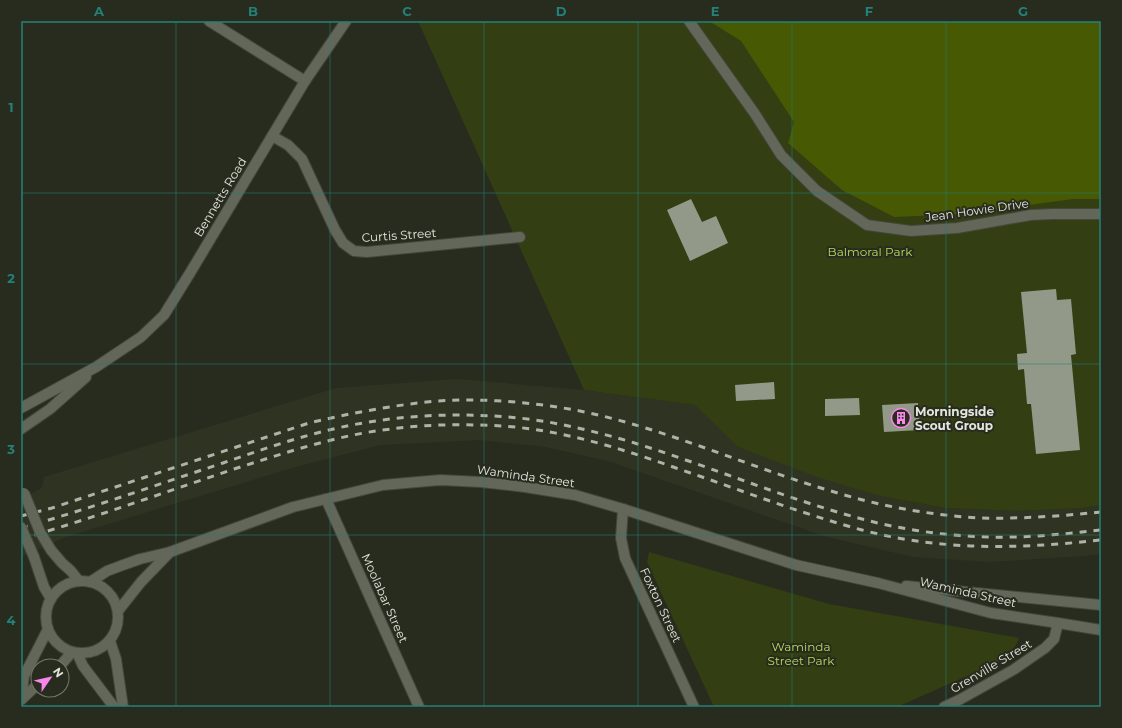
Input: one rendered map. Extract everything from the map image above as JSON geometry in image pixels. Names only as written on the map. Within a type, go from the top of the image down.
[{"type":"main road","points":[[209,21],[305,81]]},
{"type":"main road","name":"Bennetts Road","points":[[21,408],[44,394],[96,367],[141,337],[164,315],[305,81],[346,21]]},
{"type":"main road","name":"Jean Howie Drive","points":[[689,21],[755,114],[781,155],[817,192],[867,225],[911,231],[957,228],[1052,214],[1101,214]]},
{"type":"main road","name":"Curtis Street","points":[[272,136],[288,145],[302,159],[334,230],[343,243],[354,251],[367,252],[520,237]]},
{"type":"main road","name":"Bennetts Road","points":[[21,429],[50,410],[96,367]]},
{"type":"main road","name":"Waminda Street","points":[[90,582],[108,570],[140,559],[170,552],[293,507],[383,485],[440,480],[482,482],[575,495],[796,565],[878,583],[991,613],[1101,630]]},
{"type":"main road","points":[[22,490],[40,532],[51,550],[79,581]]},
{"type":"main road","name":"Moolabar Street","points":[[326,499],[420,707]]},
{"type":"main road","name":"Foxton Street","points":[[623,509],[621,538],[625,558],[694,707]]},
{"type":"main road","points":[[21,527],[34,557],[44,587],[51,599]]},
{"type":"main road","name":"Waminda Street","points":[[118,611],[141,582],[170,552]]},
{"type":"main road","points":[[79,581],[90,582],[109,592],[115,601],[118,611],[116,632],[110,641],[101,649],[90,653],[75,653],[62,647],[53,639],[48,629],[46,619],[47,608],[51,599],[58,590],[68,584],[79,581]]},
{"type":"main road","name":"Waminda Street","points":[[878,583],[1101,605]]},
{"type":"main road","name":"Grenville Street","points":[[944,707],[1013,670],[1045,648],[1054,639],[1058,623]]},
{"type":"main road","points":[[21,699],[24,676],[48,629]]},
{"type":"main road","points":[[110,641],[116,659],[123,707]]},
{"type":"main road","points":[[69,658],[75,653]]},
{"type":"main road","points":[[75,653],[114,707]]},
{"type":"main road","points":[[21,699],[30,691]]},
{"type":"shaded area","points":[[457,379],[584,390],[696,405],[738,447],[880,496],[946,508],[1020,511],[1082,508],[1101,505],[1101,554],[989,562],[913,557],[827,537],[608,461],[545,447],[480,440],[380,445],[292,468],[66,537],[21,557],[21,499],[42,488],[44,477],[336,388]]},
{"type":"green space","name":"Balmoral Park","points":[[418,21],[1101,21],[1101,505],[1082,508],[1020,511],[946,508],[880,496],[820,478],[738,447],[695,405],[584,390]]},
{"type":"green space","points":[[709,21],[1101,21],[1101,199],[1073,199],[964,214],[894,217],[842,190],[788,143],[794,122],[741,41]]},
{"type":"green space","name":"Waminda Street Park","points":[[649,552],[829,604],[1019,638],[1016,645],[1003,660],[897,707],[714,707],[647,562]]},
{"type":"building","points":[[691,199],[702,222],[716,216],[728,243],[690,261],[667,210]]},
{"type":"building","points":[[1056,289],[1057,300],[1071,299],[1076,354],[1071,355],[1080,450],[1036,454],[1031,404],[1027,404],[1024,369],[1018,370],[1017,354],[1027,353],[1021,292]]},
{"type":"building","points":[[774,382],[775,399],[736,401],[735,385]]},
{"type":"building","points":[[859,398],[860,415],[825,416],[825,399]]},
{"type":"building","name":"Morningside Scout Group","points":[[918,403],[920,430],[884,432],[882,405]]},
{"type":"railway","points":[[21,516],[52,508],[309,423],[405,405],[454,400],[506,401],[575,410],[608,417],[640,426],[831,491],[904,509],[942,515],[979,518],[1040,517],[1101,512]]},
{"type":"railway","points":[[21,528],[97,505],[275,445],[327,430],[382,420],[422,416],[480,415],[519,418],[561,424],[602,434],[657,450],[833,511],[878,523],[925,532],[973,536],[1017,537],[1101,530]]},
{"type":"railway","points":[[21,539],[101,514],[234,469],[331,440],[405,427],[461,425],[524,428],[547,431],[590,441],[655,461],[815,516],[892,537],[951,545],[981,546],[1040,545],[1101,540]]},
{"type":"place","name":"Morningside Scout Group","points":[[901,418]]}]
